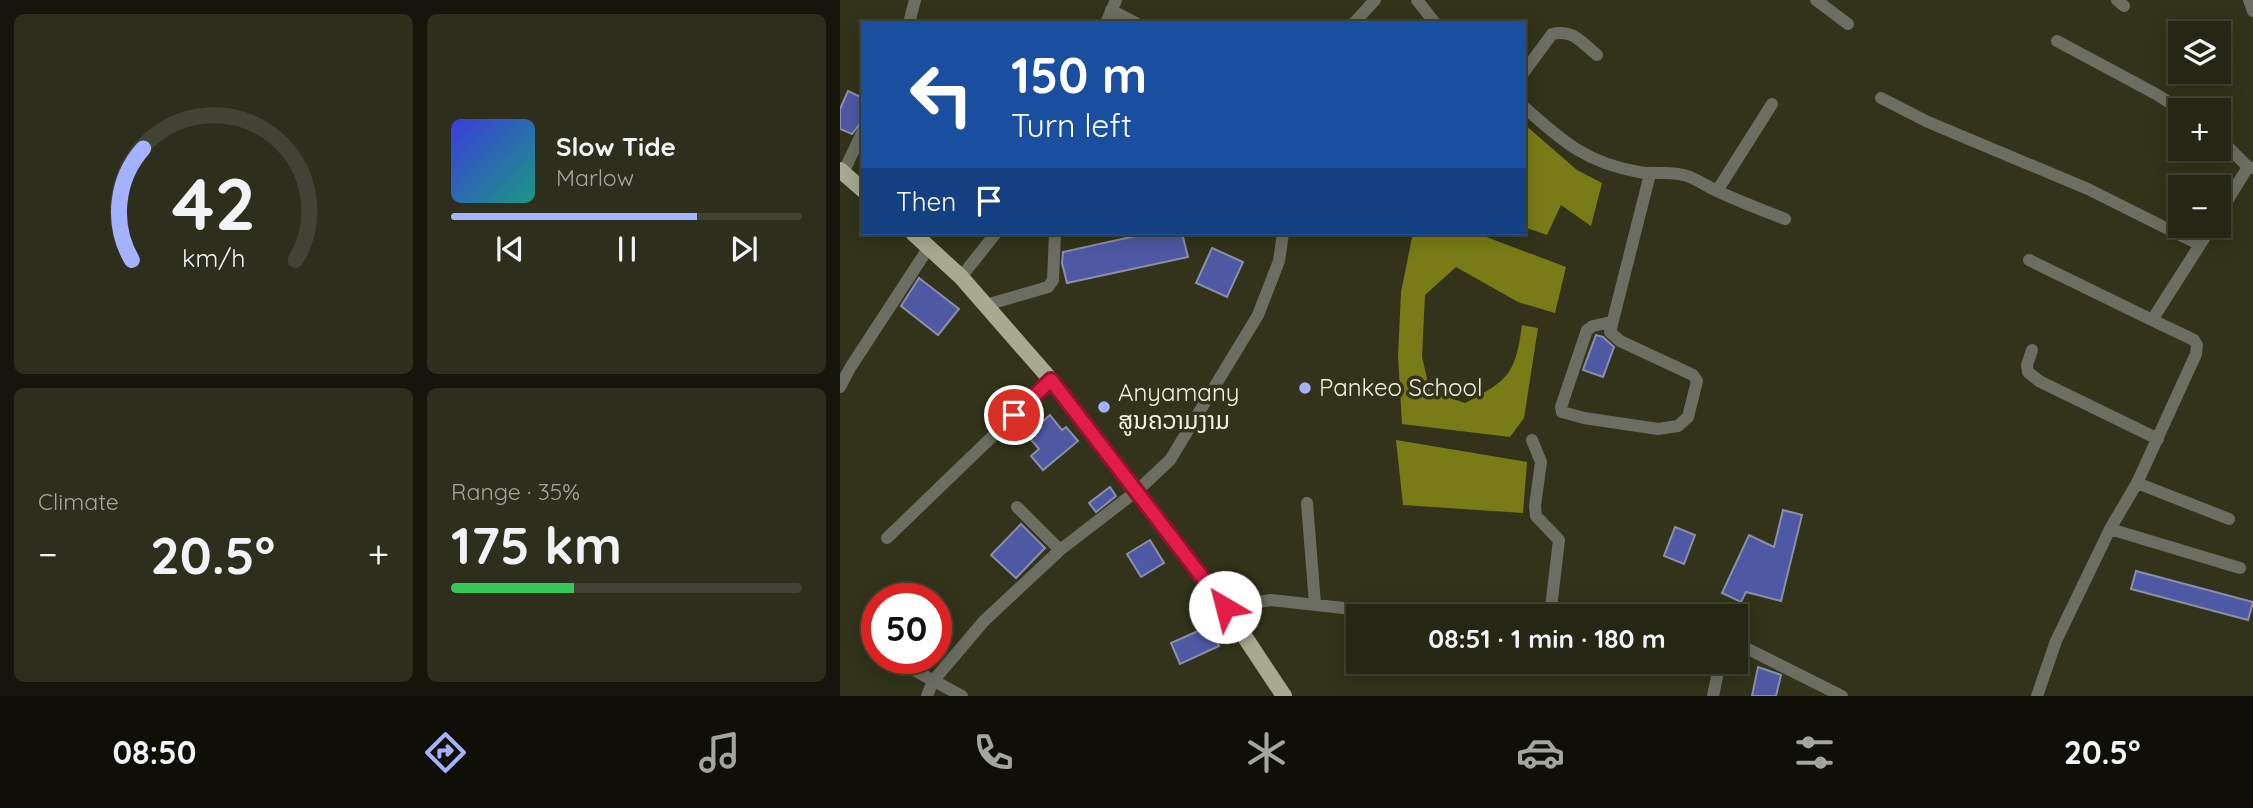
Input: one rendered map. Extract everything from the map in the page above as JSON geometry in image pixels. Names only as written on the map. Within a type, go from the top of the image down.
[{"type":"main road","points":[[842,171],[861,188]]},
{"type":"main road","points":[[915,235],[961,277],[1051,380],[1225,607],[1284,696]]},
{"type":"street","points":[[910,21],[915,0]]},
{"type":"street","points":[[1356,21],[1375,0]]},
{"type":"street","points":[[1417,0],[1433,21]]},
{"type":"street","points":[[1816,0],[1848,24]]},
{"type":"street","points":[[2249,0],[2253,11]]},
{"type":"street","points":[[1113,5],[1133,21]]},
{"type":"street","points":[[1526,69],[1552,34],[1563,32],[1574,36],[1597,55]]},
{"type":"street","points":[[2057,41],[2168,101]]},
{"type":"street","points":[[1881,97],[1928,122],[2088,189],[2200,246]]},
{"type":"street","points":[[1717,191],[1772,104]]},
{"type":"street","points":[[1526,109],[1556,136],[1579,152],[1613,167],[1650,174],[1673,173],[1686,176],[1785,219]]},
{"type":"street","points":[[842,171],[861,135]]},
{"type":"street","points":[[2231,149],[2250,167],[2231,196]]},
{"type":"street","points":[[1611,322],[1587,330],[1561,407],[1562,412],[1658,429],[1678,426],[1688,416],[1697,381],[1693,375],[1620,341],[1610,332],[1650,174]]},
{"type":"street","points":[[961,277],[994,235]]},
{"type":"street","points":[[986,305],[1048,286],[1053,280],[1055,235]]},
{"type":"street","points":[[927,696],[933,681],[984,621],[1060,550],[1138,491],[1170,460],[1258,315],[1279,261],[1283,235]]},
{"type":"street","points":[[2152,320],[2205,238]]},
{"type":"street","points":[[840,387],[849,368],[929,247]]},
{"type":"street","points":[[2029,260],[2194,340],[2197,345],[2196,354],[2137,484],[2110,528],[2056,641],[2037,696]]},
{"type":"street","points":[[2032,350],[2027,365],[2028,372],[2039,382],[2158,439]]},
{"type":"street","points":[[887,537],[1051,380]]},
{"type":"street","points":[[1532,440],[1541,462],[1536,516],[1559,540],[1551,604]]},
{"type":"street","points":[[2137,484],[2229,519]]},
{"type":"street","points":[[1307,503],[1315,604]]},
{"type":"street","points":[[1017,507],[1060,550]]},
{"type":"street","points":[[2110,528],[2240,568]]},
{"type":"street","points":[[1225,607],[1271,600],[1346,608]]},
{"type":"street","points":[[1748,649],[1842,696]]},
{"type":"street","points":[[920,674],[962,696]]},
{"type":"street","points":[[1713,696],[1718,674]]},
{"type":"shaded area","points":[[1526,126],[1577,170],[1602,183],[1591,226],[1561,205],[1547,235],[1526,228]]},
{"type":"shaded area","points":[[1413,235],[1481,235],[1566,267],[1555,313],[1518,302],[1456,267],[1425,295],[1422,357],[1430,391],[1465,403],[1491,388],[1507,374],[1516,355],[1522,325],[1538,328],[1524,418],[1510,437],[1402,424],[1398,356],[1401,292]]},
{"type":"shaded area","points":[[1396,440],[1527,462],[1523,513],[1403,505]]},
{"type":"building","points":[[848,91],[861,97],[861,123],[852,134],[840,129],[840,109]]},
{"type":"building","points":[[1140,235],[1182,235],[1188,257],[1067,283],[1062,263],[1063,252]]},
{"type":"building","points":[[1212,248],[1243,262],[1227,297],[1196,283]]},
{"type":"building","points":[[919,278],[959,309],[938,335],[901,306]]},
{"type":"building","points":[[1596,335],[1603,337],[1614,347],[1603,377],[1583,370]]},
{"type":"building","points":[[1050,415],[1062,430],[1066,427],[1078,441],[1043,470],[1031,456],[1039,449],[1027,435]]},
{"type":"building","points":[[1110,487],[1116,496],[1096,512],[1089,503]]},
{"type":"building","points":[[1783,510],[1802,515],[1781,601],[1746,592],[1741,602],[1722,593],[1749,535],[1774,547]]},
{"type":"building","points":[[1021,524],[1045,548],[1016,578],[991,555]]},
{"type":"building","points":[[1675,527],[1695,535],[1684,564],[1664,556]]},
{"type":"building","points":[[1150,540],[1164,563],[1141,577],[1127,554]]},
{"type":"building","points":[[2136,571],[2253,602],[2248,620],[2131,589]]},
{"type":"building","points":[[1209,626],[1219,646],[1180,664],[1171,643]]},
{"type":"building","points":[[1758,667],[1781,675],[1776,696],[1752,696]]},
{"type":"place","name":"Pankeo School","points":[[1305,388]]},
{"type":"place","name":"Anyamany ສູນຄວາມງາມ","points":[[1104,407]]},
{"type":"route","points":[[1014,415],[1051,380],[1225,607]]}]
